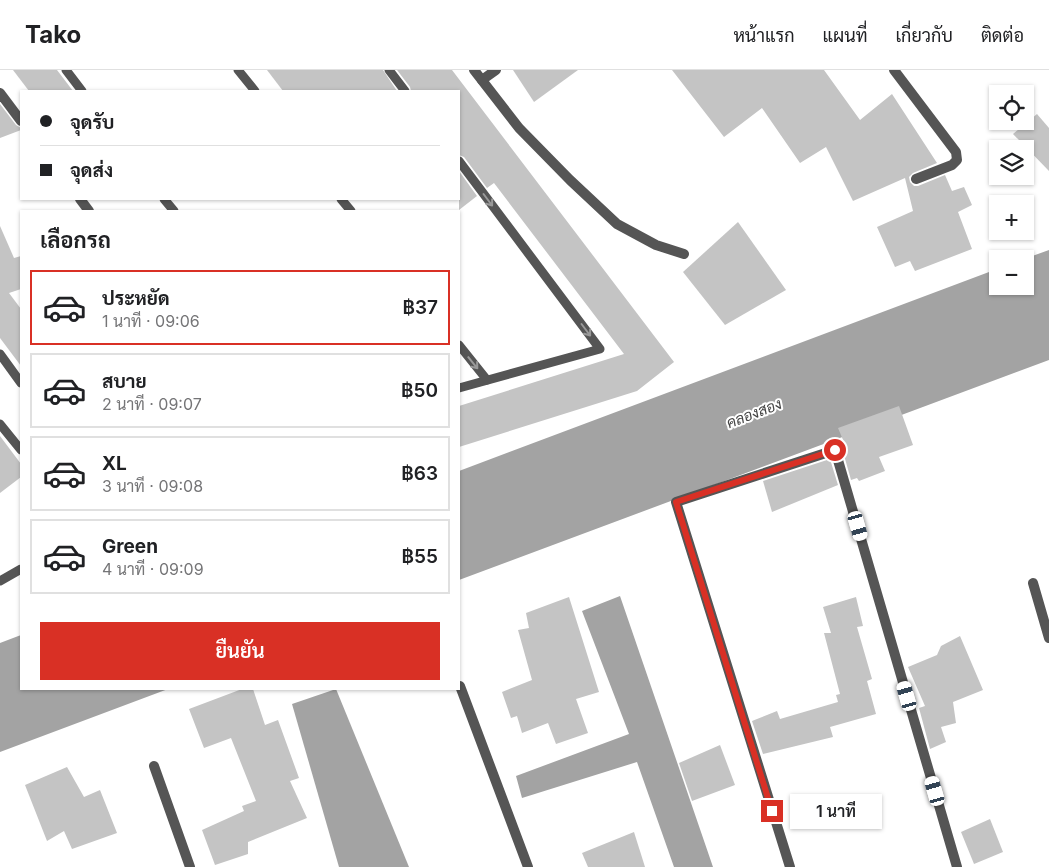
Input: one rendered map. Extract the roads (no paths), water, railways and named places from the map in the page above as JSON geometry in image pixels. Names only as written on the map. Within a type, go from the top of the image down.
[{"type":"street","points":[[474,70],[519,128],[617,224],[656,245],[684,254]]},
{"type":"street","points":[[482,80],[496,70]]},
{"type":"street","points":[[894,70],[956,152],[957,160],[952,165],[916,179]]},
{"type":"street","points":[[0,92],[20,120]]},
{"type":"street","points":[[790,867],[676,502],[835,450],[957,867]]},
{"type":"street","points":[[1033,583],[1049,638]]},
{"type":"street","points":[[460,686],[528,867]]},
{"type":"street","points":[[154,766],[190,867]]},
{"type":"lane","points":[[66,70],[81,90]]},
{"type":"lane","points":[[238,70],[254,90]]},
{"type":"lane","points":[[389,70],[404,90]]},
{"type":"lane","points":[[460,162],[600,349],[460,388]]},
{"type":"lane","points":[[165,200],[173,210]]},
{"type":"lane","points":[[342,200],[350,210]]},
{"type":"lane","points":[[460,347],[487,380]]},
{"type":"lane","points":[[0,354],[20,382]]},
{"type":"lane","points":[[0,424],[20,449]]},
{"type":"lane","points":[[0,580],[20,570]]},
{"type":"water","name":"คลองสอง","points":[[1049,250],[1049,360],[460,580],[460,471],[989,272],[989,295],[1034,295],[1034,255]]},
{"type":"water","points":[[620,596],[713,867],[674,867],[637,762],[522,798],[516,776],[629,734],[582,611]]},
{"type":"water","points":[[20,635],[20,690],[165,690],[0,752],[0,643]]},
{"type":"water","points":[[336,690],[409,867],[339,867],[292,704]]}]
